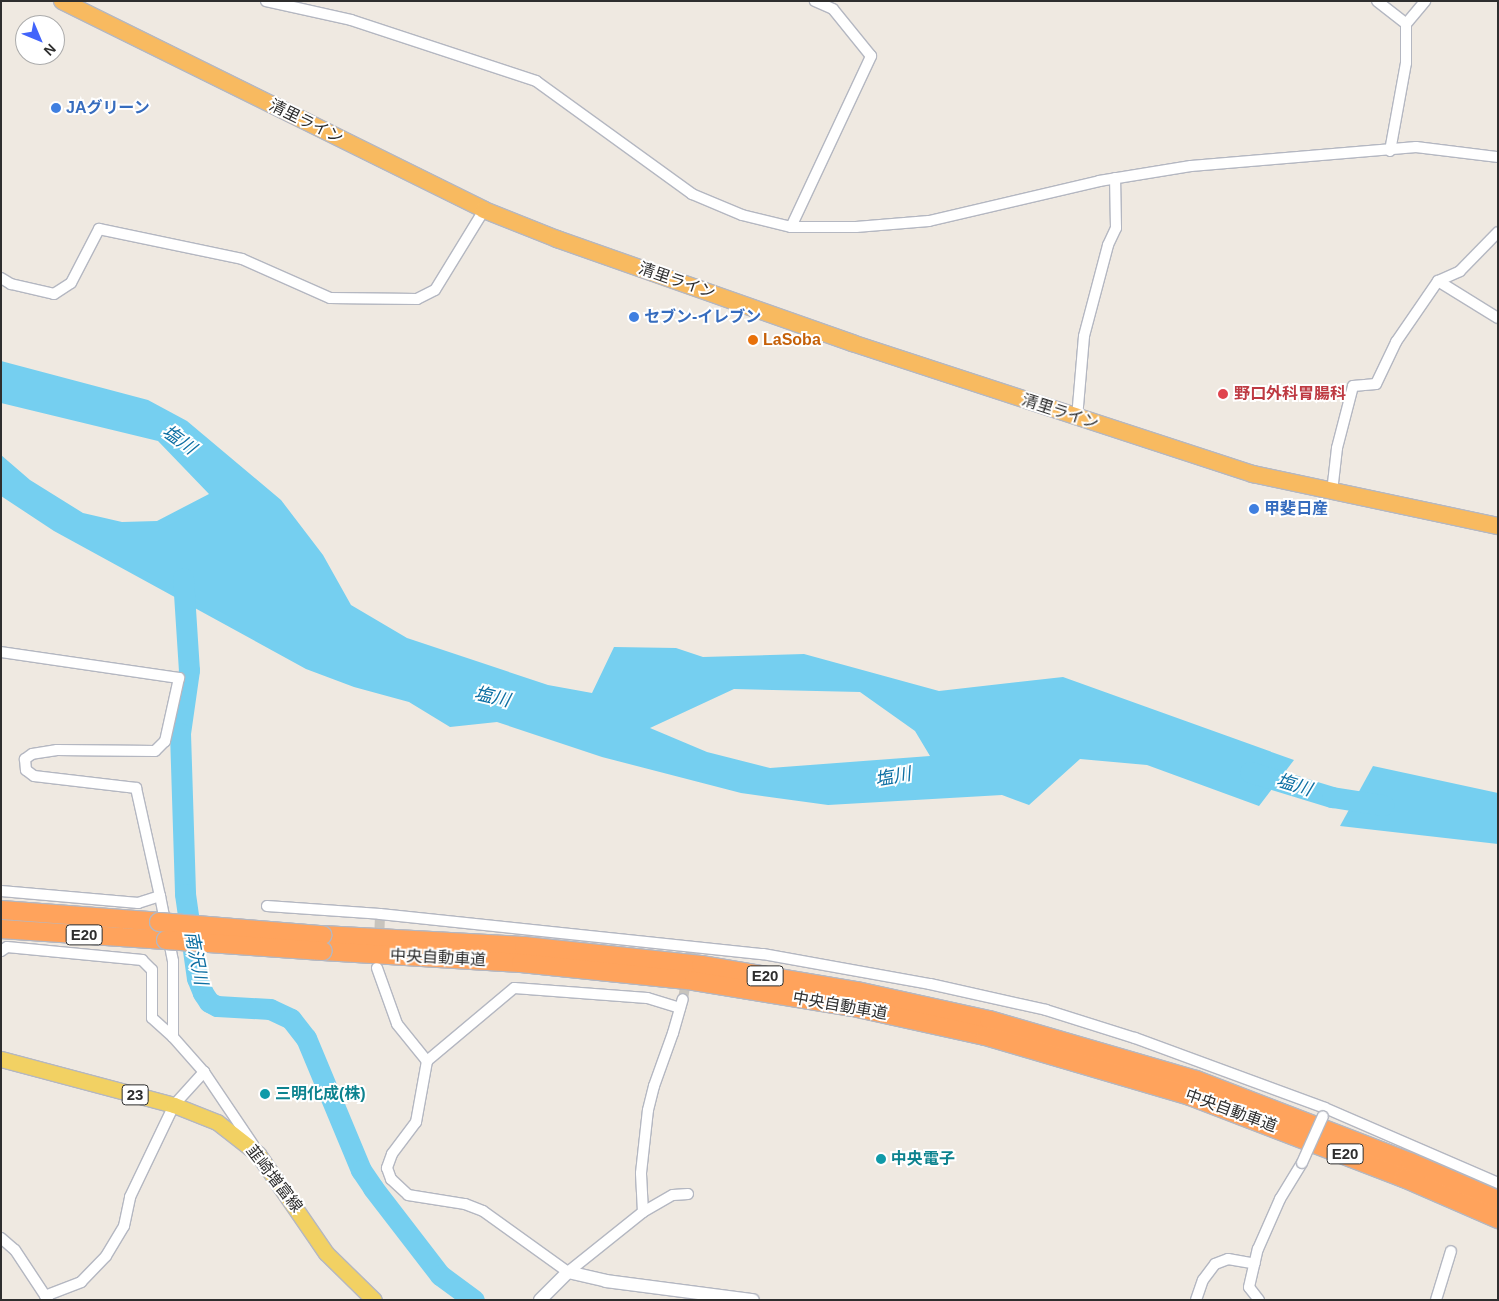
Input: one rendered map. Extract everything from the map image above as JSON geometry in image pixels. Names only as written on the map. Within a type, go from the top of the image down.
[{"type":"highway","name":"清里ライン","points":[[62,1],[484,210],[843,340],[1253,474],[1498,526]]},
{"type":"highway","name":"中央自動車道","points":[[1,910],[159,922],[323,943],[521,962],[694,982],[853,1007],[985,1036],[1190,1096],[1404,1178],[1498,1219]]},
{"type":"highway","name":"中央自動車道","points":[[1,929],[166,940],[524,946],[701,966],[857,991],[989,1020],[1196,1080],[1402,1159],[1498,1200]]},
{"type":"main road","name":"韮崎増富線","points":[[1,1059],[174,1105],[217,1122],[258,1154],[326,1253],[370,1298]]},
{"type":"street","points":[[266,1],[351,20],[536,82],[692,194],[742,215],[791,227],[856,227],[929,221],[1115,178],[1191,166],[1390,151],[1416,147],[1498,157]]},
{"type":"street","points":[[791,227],[871,56],[836,5],[815,1]]},
{"type":"street","points":[[1377,1],[1406,24]]},
{"type":"street","points":[[1390,151],[1406,63],[1406,24],[1425,1]]},
{"type":"street","points":[[1077,418],[1084,336],[1116,228],[1115,178]]},
{"type":"street","points":[[1,278],[11,284],[54,294],[71,283],[99,229],[242,259],[330,298],[417,299],[435,290],[484,210]]},
{"type":"street","points":[[1332,492],[1337,448],[1353,386],[1376,384],[1396,342],[1438,281],[1460,271],[1498,232]]},
{"type":"street","points":[[1438,281],[1498,318]]},
{"type":"street","points":[[1,652],[179,678],[164,741],[155,751],[57,750],[32,754],[26,760],[26,770],[34,776],[136,788],[173,961],[173,1037]]},
{"type":"street","points":[[1,891],[138,903],[160,896]]},
{"type":"street","points":[[266,906],[380,914],[763,954],[920,982],[1046,1010],[1135,1038],[1498,1183]]},
{"type":"street","points":[[1,951],[7,947],[142,960],[152,970],[152,1018],[173,1037],[204,1072],[258,1154]]},
{"type":"street","points":[[377,968],[397,1024],[427,1061]]},
{"type":"street","points":[[643,1212],[641,1174],[648,1110],[682,1003],[647,998],[514,988],[427,1061],[416,1122],[392,1154],[387,1168],[390,1179],[408,1195],[465,1204],[484,1212],[568,1272],[606,1281],[753,1300]]},
{"type":"street","points":[[1,1238],[15,1250],[46,1298],[81,1282],[106,1256],[124,1226],[130,1197],[174,1105],[204,1072]]},
{"type":"street","points":[[1259,1300],[1249,1287],[1255,1264],[1280,1199],[1302,1164],[1324,1112]]},
{"type":"street","points":[[1482,1177],[1498,1174]]},
{"type":"street","points":[[540,1300],[568,1272],[643,1212],[673,1194],[688,1194]]},
{"type":"street","points":[[1436,1300],[1451,1251]]},
{"type":"street","points":[[1196,1300],[1203,1280],[1215,1264],[1228,1259],[1255,1264]]},
{"type":"water","points":[[1,361],[148,400],[187,421],[281,500],[323,555],[351,605],[407,638],[548,685],[592,693],[614,647],[676,648],[703,657],[804,654],[939,691],[1063,677],[1294,760],[1259,806],[1147,765],[1080,759],[1029,805],[1002,795],[828,805],[741,793],[602,757],[497,722],[450,727],[409,702],[354,687],[306,669],[54,531],[1,496],[1,455],[30,480],[83,513],[122,522],[157,521],[209,494],[158,441],[1,403]],"holes":[[[734,689],[860,692],[915,731],[930,756],[770,768],[707,752],[650,728]]]},
{"type":"water","points":[[1373,766],[1498,793],[1498,844],[1340,826]]},
{"type":"waterway","name":"南沢川","points":[[183,578],[189,670],[180,733],[185,894],[197,978],[203,993],[209,1002],[217,1006],[270,1009],[291,1019],[306,1038],[361,1170],[440,1275],[474,1300]]},
{"type":"waterway","name":"塩川","points":[[1250,772],[1332,797],[1383,805]]},
{"type":"tunnel","points":[[379,943],[380,914]]},
{"type":"tunnel","points":[[683,999],[692,946]]},
{"type":"place","name":"JAグリーン","points":[[56,108]]},
{"type":"place","name":"セブン-イレブン","points":[[634,317]]},
{"type":"place","name":"LaSoba","points":[[753,340]]},
{"type":"place","name":"野口外科胃腸科","points":[[1223,394]]},
{"type":"place","name":"甲斐日産","points":[[1254,509]]},
{"type":"place","name":"三明化成(株)","points":[[265,1094]]},
{"type":"place","name":"中央電子","points":[[881,1159]]}]
